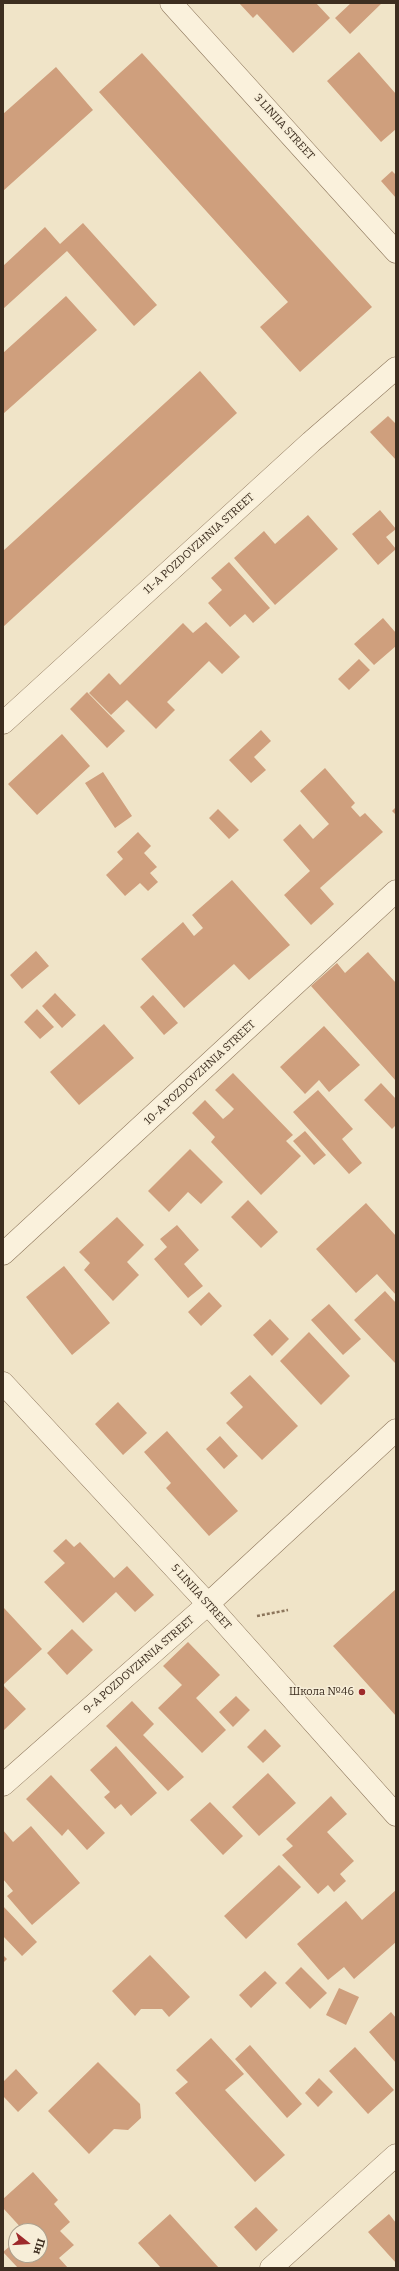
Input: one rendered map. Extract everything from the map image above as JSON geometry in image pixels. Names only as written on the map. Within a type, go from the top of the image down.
[{"type":"street","name":"3 LINIIA STREET","points":[[171,3],[396,252]]},
{"type":"street","name":"11-A POZDOVZHNIA STREET","points":[[3,723],[311,442],[396,368]]},
{"type":"street","name":"10-A POZDOVZHNIA STREET","points":[[3,1254],[396,891]]},
{"type":"street","name":"5 LINIIA STREET","points":[[3,1383],[208,1604],[396,1815]]},
{"type":"street","name":"9-A POZDOVZHNIA STREET","points":[[3,1785],[208,1604],[396,1430]]},
{"type":"street","points":[[271,2268],[396,2155]]},
{"type":"path","points":[[251,1617],[288,1610]]},
{"type":"building","points":[[239,3],[316,3],[330,18],[293,53],[257,14],[253,18]]},
{"type":"building","points":[[351,3],[382,3],[350,34],[335,18]]},
{"type":"building","points":[[359,52],[396,94],[396,129],[381,142],[327,81]]},
{"type":"building","points":[[142,53],[372,307],[300,372],[260,327],[288,302],[99,92]]},
{"type":"building","points":[[56,67],[93,110],[3,191],[3,114]]},
{"type":"building","points":[[392,171],[396,175],[396,198],[381,181]]},
{"type":"building","points":[[83,223],[157,305],[134,326],[67,251],[3,309],[3,266],[45,227],[60,244]]},
{"type":"building","points":[[66,296],[97,330],[3,414],[3,353]]},
{"type":"building","points":[[200,371],[237,413],[3,627],[3,551]]},
{"type":"building","points":[[388,416],[396,424],[396,460],[370,432]]},
{"type":"building","points":[[380,510],[396,529],[386,537],[396,549],[378,565],[352,534]]},
{"type":"building","points":[[308,515],[338,549],[275,605],[234,558],[264,531],[275,544]]},
{"type":"building","points":[[229,562],[270,608],[253,623],[245,614],[230,627],[208,603],[222,590],[211,578]]},
{"type":"building","points":[[383,618],[396,633],[396,646],[374,665],[354,644]]},
{"type":"building","points":[[206,622],[240,657],[222,674],[209,661],[167,702],[175,710],[156,729],[127,700],[111,715],[89,693],[109,673],[120,685],[183,623],[193,633]]},
{"type":"building","points":[[359,659],[370,670],[349,690],[338,679]]},
{"type":"building","points":[[87,692],[125,731],[107,748],[70,709]]},
{"type":"building","points":[[261,730],[271,741],[254,757],[266,770],[251,783],[229,760]]},
{"type":"building","points":[[62,734],[90,766],[37,815],[8,784]]},
{"type":"building","points":[[325,768],[355,803],[351,807],[360,817],[365,813],[383,832],[320,888],[334,904],[311,925],[284,895],[310,871],[283,840],[300,824],[313,839],[329,824],[300,791]]},
{"type":"building","points":[[103,772],[132,816],[115,828],[85,783]]},
{"type":"building","points":[[396,807],[396,815],[392,811]]},
{"type":"building","points":[[218,809],[239,830],[229,839],[209,818]]},
{"type":"building","points":[[138,832],[151,846],[144,853],[157,867],[150,873],[158,882],[148,891],[140,883],[125,896],[106,875],[123,859],[117,852]]},
{"type":"building","points":[[232,880],[290,945],[249,980],[234,964],[184,1008],[141,959],[183,922],[194,936],[203,928],[192,915]]},
{"type":"building","points":[[36,951],[49,966],[22,989],[10,975]]},
{"type":"building","points":[[368,952],[396,983],[396,1081],[311,986],[337,963],[345,973]]},
{"type":"building","points":[[55,993],[76,1015],[62,1028],[42,1006]]},
{"type":"building","points":[[153,995],[178,1023],[164,1035],[140,1007]]},
{"type":"building","points":[[37,1009],[54,1027],[40,1039],[24,1022]]},
{"type":"building","points":[[104,1024],[134,1058],[79,1105],[50,1072]]},
{"type":"building","points":[[324,1026],[360,1065],[329,1092],[319,1080],[305,1094],[280,1067]]},
{"type":"building","points":[[233,1073],[293,1135],[286,1141],[301,1156],[261,1195],[211,1142],[215,1137],[192,1113],[205,1100],[223,1119],[229,1114],[234,1109],[215,1090]]},
{"type":"building","points":[[381,1083],[396,1099],[396,1125],[392,1129],[364,1100]]},
{"type":"building","points":[[318,1090],[353,1129],[342,1139],[362,1163],[349,1174],[293,1112]]},
{"type":"building","points":[[305,1131],[326,1155],[314,1165],[293,1141]]},
{"type":"building","points":[[190,1149],[223,1182],[201,1204],[188,1192],[169,1212],[148,1191]]},
{"type":"building","points":[[248,1200],[278,1232],[261,1248],[231,1217]]},
{"type":"building","points":[[366,1203],[396,1236],[396,1295],[377,1274],[356,1293],[316,1249]]},
{"type":"building","points":[[117,1217],[144,1245],[127,1262],[139,1275],[113,1301],[84,1270],[90,1263],[79,1252]]},
{"type":"building","points":[[177,1225],[199,1250],[184,1264],[203,1286],[188,1298],[154,1259],[167,1247],[160,1239]]},
{"type":"building","points":[[64,1266],[110,1323],[72,1355],[26,1297]]},
{"type":"building","points":[[385,1291],[396,1303],[396,1364],[354,1320]]},
{"type":"building","points":[[209,1292],[222,1306],[201,1326],[188,1312]]},
{"type":"building","points":[[329,1304],[361,1339],[343,1355],[311,1320]]},
{"type":"building","points":[[270,1319],[289,1339],[272,1356],[253,1335]]},
{"type":"building","points":[[309,1332],[350,1376],[321,1405],[280,1361]]},
{"type":"building","points":[[250,1375],[298,1426],[262,1460],[226,1423],[243,1407],[230,1393]]},
{"type":"building","points":[[118,1402],[147,1433],[123,1455],[95,1424]]},
{"type":"building","points":[[167,1431],[238,1511],[209,1536],[166,1488],[171,1483],[144,1452]]},
{"type":"building","points":[[220,1436],[238,1456],[224,1469],[206,1449]]},
{"type":"building","points":[[66,1539],[74,1547],[80,1542],[114,1578],[127,1566],[154,1595],[135,1612],[116,1592],[83,1623],[44,1582],[65,1563],[53,1551]]},
{"type":"building","points":[[396,1589],[396,1716],[333,1646]]},
{"type":"building","points":[[4,1608],[42,1649],[3,1685],[3,1609]]},
{"type":"building","points":[[72,1629],[93,1650],[67,1675],[47,1653]]},
{"type":"building","points":[[188,1642],[220,1675],[196,1698],[226,1730],[202,1753],[158,1708],[182,1685],[163,1666]]},
{"type":"building","points":[[3,1685],[26,1709],[3,1731]]},
{"type":"building","points":[[236,1696],[250,1710],[233,1727],[219,1712]]},
{"type":"building","points":[[132,1701],[154,1724],[143,1735],[184,1777],[168,1791],[106,1726]]},
{"type":"building","points":[[265,1729],[281,1746],[263,1763],[247,1747]]},
{"type":"building","points":[[116,1746],[157,1793],[131,1816],[121,1804],[115,1809],[104,1797],[110,1792],[90,1770]]},
{"type":"building","points":[[268,1773],[296,1803],[259,1836],[232,1807]]},
{"type":"building","points":[[51,1775],[105,1833],[87,1850],[68,1829],[62,1836],[26,1799]]},
{"type":"building","points":[[331,1796],[347,1814],[327,1832],[354,1861],[340,1874],[346,1881],[334,1892],[328,1885],[318,1894],[282,1855],[293,1846],[286,1839]]},
{"type":"building","points":[[210,1802],[243,1836],[223,1855],[190,1820]]},
{"type":"building","points":[[31,1826],[80,1883],[32,1925],[7,1896],[13,1891],[3,1879],[3,1830],[13,1842]]},
{"type":"building","points":[[279,1865],[301,1887],[246,1939],[224,1916]]},
{"type":"building","points":[[396,1890],[396,1942],[354,1979],[344,1967],[328,1980],[297,1944],[346,1901],[362,1920]]},
{"type":"building","points":[[3,1906],[37,1942],[22,1956],[3,1936]]},
{"type":"building","points":[[3,1955],[7,1959],[3,1963]]},
{"type":"building","points":[[150,1955],[190,1997],[169,2017],[162,2009],[141,2009],[135,2016],[112,1991]]},
{"type":"building","points":[[301,1967],[327,1993],[310,2009],[285,1983]]},
{"type":"building","points":[[265,1971],[277,1983],[251,2008],[239,1995]]},
{"type":"building","points":[[339,1988],[359,1997],[346,2025],[326,2015]]},
{"type":"building","points":[[391,2012],[396,2018],[396,2063],[369,2032]]},
{"type":"building","points":[[211,2038],[244,2074],[225,2090],[285,2155],[255,2182],[175,2093],[188,2082],[176,2070]]},
{"type":"building","points":[[250,2045],[302,2104],[287,2118],[235,2059]]},
{"type":"building","points":[[355,2047],[394,2090],[368,2114],[329,2071]]},
{"type":"building","points":[[98,2062],[140,2104],[141,2118],[128,2130],[114,2129],[89,2154],[48,2111]]},
{"type":"building","points":[[16,2069],[38,2093],[18,2112],[3,2096],[3,2082]]},
{"type":"building","points":[[319,2078],[333,2092],[318,2107],[305,2093]]},
{"type":"building","points":[[33,2172],[58,2200],[54,2204],[70,2222],[60,2231],[74,2245],[59,2258],[68,2268],[18,2268],[13,2263],[48,2263],[48,2223],[17,2223],[3,2208],[3,2199]]},
{"type":"building","points":[[256,2207],[278,2230],[256,2251],[234,2227]]},
{"type":"building","points":[[170,2214],[219,2268],[161,2268],[138,2243]]},
{"type":"building","points":[[389,2214],[396,2223],[396,2263],[368,2232]]},
{"type":"building","points":[[8,2248],[8,2257],[3,2252]]},
{"type":"place","name":"Школа №46","points":[[362,1692]]}]
